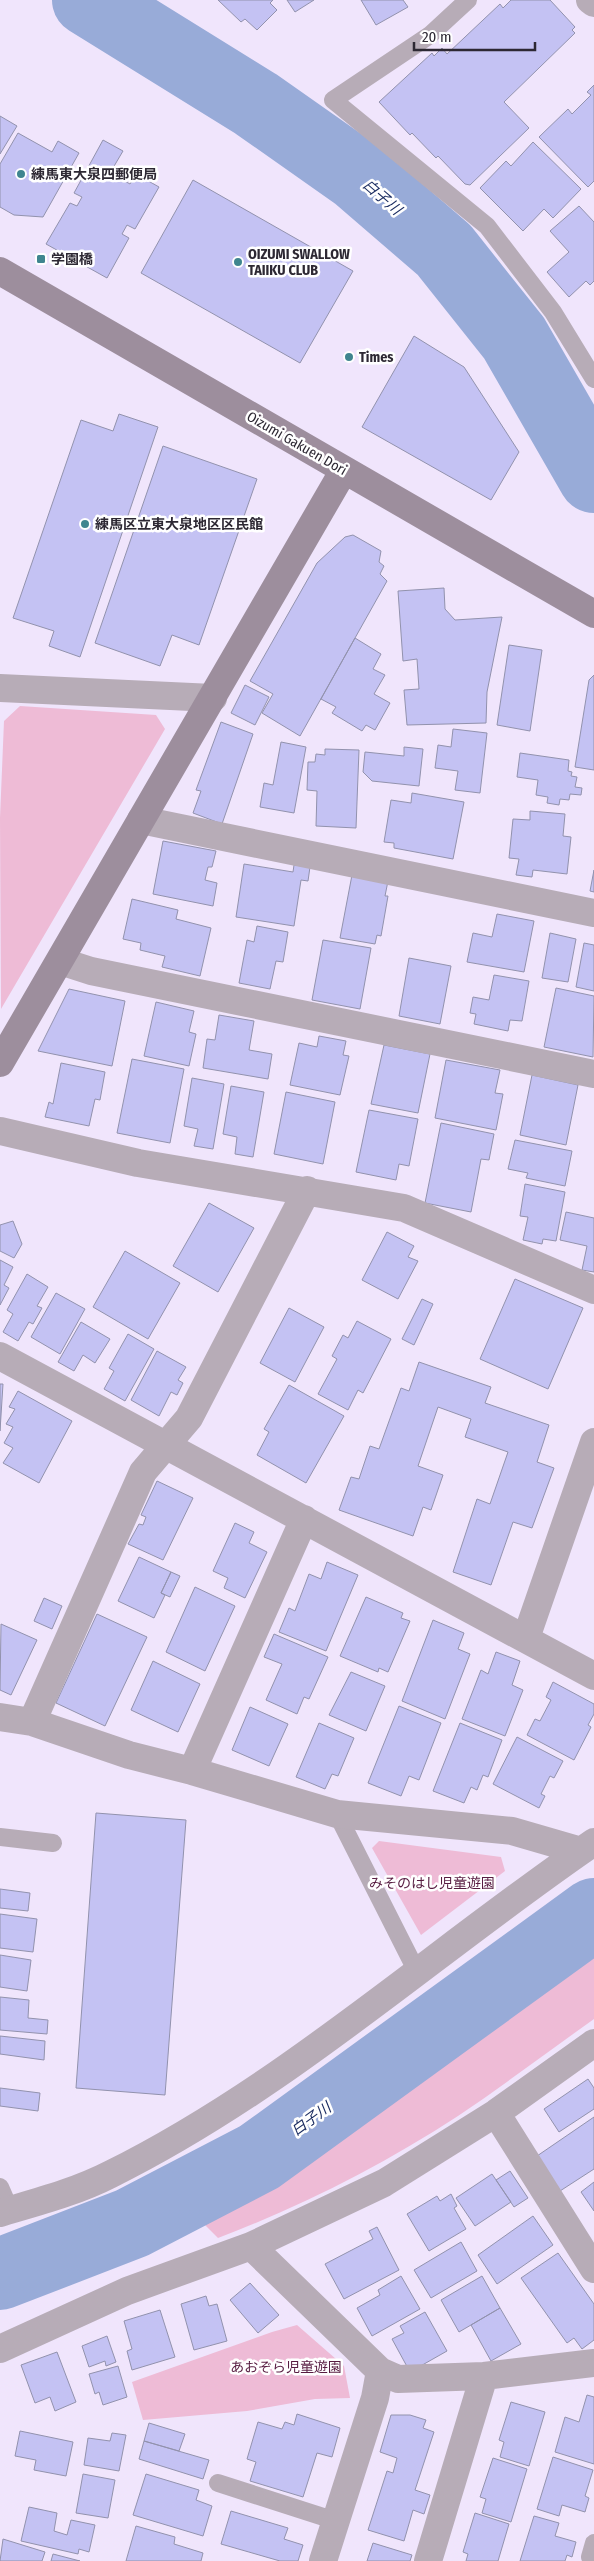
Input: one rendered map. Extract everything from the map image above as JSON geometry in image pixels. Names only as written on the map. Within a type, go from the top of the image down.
[{"type":"street","points":[[590,0],[594,3]]},
{"type":"street","name":"Oizumi Gakuen Dori","points":[[0,271],[594,614]]},
{"type":"street","points":[[0,1063],[344,470]]},
{"type":"street","points":[[0,688],[213,698]]},
{"type":"street","points":[[141,820],[594,913]]},
{"type":"street","points":[[60,961],[91,971],[594,1074]]},
{"type":"street","points":[[0,1131],[138,1163],[307,1190],[404,1208],[594,1290]]},
{"type":"street","points":[[32,1722],[143,1472],[189,1418],[307,1190]]},
{"type":"street","points":[[0,1356],[594,1676]]},
{"type":"street","points":[[526,1638],[594,1442]]},
{"type":"street","points":[[192,1771],[304,1519]]},
{"type":"street","points":[[0,1716],[32,1722],[129,1755],[192,1771],[337,1814],[512,1831],[588,1847]]},
{"type":"street","points":[[3,2204],[110,2175],[230,2106],[588,1847]]},
{"type":"street","points":[[0,2349],[127,2291],[251,2246],[384,2183],[496,2113],[594,2043]]},
{"type":"street","points":[[496,2113],[594,2270]]},
{"type":"street","points":[[251,2246],[380,2371],[398,2380],[484,2376],[594,2363]]},
{"type":"street","points":[[324,2561],[375,2398],[380,2371]]},
{"type":"street","points":[[428,2561],[484,2376]]},
{"type":"lane","points":[[468,0],[430,34],[333,100],[487,226],[553,312],[594,380]]},
{"type":"lane","points":[[337,1814],[417,1972]]},
{"type":"lane","points":[[0,1837],[53,1843]]},
{"type":"lane","points":[[218,2484],[336,2521]]},
{"type":"green space","points":[[20,706],[156,715],[165,729],[1,1009],[0,818],[4,721]]},
{"type":"green space","name":"みそのはし児童遊園","points":[[379,1841],[501,1857],[505,1871],[421,1935],[372,1848]]},
{"type":"green space","points":[[594,1952],[594,2019],[458,2116],[371,2168],[249,2226],[218,2238],[202,2222],[276,2182],[324,2149]]},
{"type":"green space","name":"あおぞら児童遊園","points":[[297,2325],[344,2366],[350,2398],[315,2399],[247,2411],[143,2420],[132,2382],[272,2332]]},
{"type":"building","points":[[218,0],[273,0],[270,3],[277,10],[257,30],[245,19],[241,22]]},
{"type":"building","points":[[287,0],[314,0],[295,12]]},
{"type":"building","points":[[361,0],[403,0],[408,7],[376,25]]},
{"type":"building","points":[[511,0],[550,0],[575,27],[572,30],[575,33],[504,102],[529,128],[470,185],[465,184],[438,156],[436,158],[412,133],[410,135],[379,102],[432,53],[434,56],[442,48],[447,54],[500,4],[503,8]]},
{"type":"building","points":[[594,85],[594,181],[588,187],[539,137],[568,109],[572,114],[591,95],[587,92]]},
{"type":"building","points":[[0,116],[17,126],[0,154]]},
{"type":"building","points":[[18,133],[52,152],[58,141],[79,153],[43,217],[14,215],[0,207],[0,164]]},
{"type":"building","points":[[103,140],[123,151],[110,173],[130,184],[136,174],[159,187],[135,229],[127,225],[122,234],[129,238],[107,278],[46,244],[70,203],[77,206],[82,197],[74,193]]},
{"type":"building","points":[[533,142],[581,189],[553,218],[544,209],[523,231],[480,188],[506,161],[511,166]]},
{"type":"building","points":[[193,180],[353,271],[300,363],[141,273]]},
{"type":"building","points":[[579,206],[594,222],[594,281],[590,285],[586,281],[569,297],[547,272],[569,252],[550,231]]},
{"type":"building","points":[[414,336],[464,367],[519,452],[491,500],[362,427]]},
{"type":"building","name":"練馬区立東大泉地区区民館","points":[[119,414],[158,427],[80,657],[49,646],[54,631],[13,618],[81,420],[113,431]]},
{"type":"building","points":[[163,446],[257,479],[199,645],[172,635],[160,666],[95,643]]},
{"type":"building","points":[[353,535],[381,551],[379,562],[384,566],[380,574],[387,581],[300,736],[262,713],[273,694],[250,681],[317,563],[345,537]]},
{"type":"building","points":[[444,588],[445,609],[455,620],[502,617],[487,692],[486,723],[407,725],[404,690],[419,689],[417,659],[403,661],[398,591]]},
{"type":"building","points":[[355,638],[381,654],[373,669],[385,675],[374,694],[390,703],[375,730],[366,725],[362,731],[332,713],[336,707],[321,699]]},
{"type":"building","points":[[509,645],[542,650],[530,731],[497,725]]},
{"type":"building","points":[[594,675],[594,770],[575,767],[589,680]]},
{"type":"building","points":[[245,685],[269,697],[255,725],[231,713]]},
{"type":"building","points":[[221,722],[253,734],[222,824],[193,813],[201,791],[196,790]]},
{"type":"building","points":[[453,729],[487,733],[480,793],[455,790],[458,771],[435,768],[438,745],[451,747]]},
{"type":"building","points":[[281,742],[306,747],[294,813],[260,807],[264,783],[273,785]]},
{"type":"building","points":[[404,747],[423,749],[419,786],[372,781],[363,772],[365,752],[404,756]]},
{"type":"building","points":[[325,749],[359,750],[356,828],[316,826],[317,791],[307,790],[308,762],[315,762],[316,754],[325,755]]},
{"type":"building","points":[[520,753],[569,760],[568,771],[572,772],[571,776],[577,777],[575,787],[582,788],[581,795],[570,794],[569,800],[560,799],[559,805],[547,803],[548,797],[536,795],[538,780],[517,777]]},
{"type":"building","points":[[412,793],[464,802],[453,859],[394,848],[394,843],[384,842],[391,800],[411,803]]},
{"type":"building","points":[[530,811],[565,814],[563,836],[571,837],[567,874],[533,870],[532,877],[516,875],[519,859],[509,858],[513,819],[530,820]]},
{"type":"building","points":[[163,841],[216,851],[212,867],[208,867],[205,880],[217,883],[213,906],[153,894]]},
{"type":"building","points":[[244,864],[293,872],[294,865],[310,867],[308,881],[301,880],[294,926],[236,917]]},
{"type":"building","points":[[594,870],[594,892],[590,891]]},
{"type":"building","points":[[352,875],[388,881],[385,896],[388,896],[381,936],[377,935],[375,944],[340,938]]},
{"type":"building","points":[[132,899],[178,910],[176,919],[211,928],[200,976],[162,967],[165,956],[140,950],[141,943],[123,939]]},
{"type":"building","points":[[497,914],[534,921],[524,972],[467,962],[473,933],[492,937]]},
{"type":"building","points":[[257,926],[288,932],[283,962],[276,961],[270,989],[239,983],[247,940],[254,942]]},
{"type":"building","points":[[550,933],[576,939],[568,982],[542,978]]},
{"type":"building","points":[[323,940],[371,948],[360,1009],[312,1000]]},
{"type":"building","points":[[584,943],[594,945],[594,991],[576,987]]},
{"type":"building","points":[[409,958],[451,966],[440,1024],[399,1016]]},
{"type":"building","points":[[494,975],[529,981],[522,1021],[510,1020],[508,1031],[474,1024],[476,1014],[470,1013],[473,997],[489,1000]]},
{"type":"building","points":[[556,988],[594,996],[593,1057],[544,1047]]},
{"type":"building","points":[[69,989],[125,1001],[112,1066],[38,1051]]},
{"type":"building","points":[[156,1002],[194,1011],[189,1032],[196,1034],[189,1066],[144,1056]]},
{"type":"building","points":[[219,1015],[254,1021],[249,1050],[272,1054],[268,1079],[203,1068],[207,1039],[215,1040]]},
{"type":"building","points":[[319,1036],[346,1041],[343,1055],[349,1056],[340,1095],[290,1085],[299,1043],[317,1047]]},
{"type":"building","points":[[384,1045],[430,1054],[418,1113],[371,1104]]},
{"type":"building","points":[[132,1059],[184,1069],[170,1143],[117,1133]]},
{"type":"building","points":[[446,1060],[500,1070],[495,1093],[503,1094],[496,1130],[435,1118]]},
{"type":"building","points":[[61,1063],[105,1072],[100,1100],[95,1099],[89,1126],[45,1117],[49,1102],[53,1104]]},
{"type":"building","points":[[532,1075],[578,1085],[566,1145],[520,1135]]},
{"type":"building","points":[[192,1078],[224,1084],[213,1149],[194,1146],[198,1129],[184,1126]]},
{"type":"building","points":[[231,1086],[264,1092],[253,1157],[235,1154],[237,1137],[223,1134]]},
{"type":"building","points":[[286,1092],[335,1102],[323,1164],[274,1154]]},
{"type":"building","points":[[369,1110],[418,1119],[409,1166],[399,1164],[396,1180],[356,1172]]},
{"type":"building","points":[[441,1123],[494,1134],[489,1160],[481,1159],[471,1212],[425,1203]]},
{"type":"building","points":[[515,1140],[572,1151],[565,1186],[526,1178],[528,1173],[508,1169]]},
{"type":"building","points":[[525,1184],[565,1192],[556,1241],[543,1239],[542,1244],[523,1240],[528,1217],[520,1216]]},
{"type":"building","points":[[209,1203],[254,1228],[218,1292],[173,1266]]},
{"type":"building","points":[[566,1212],[594,1218],[594,1272],[582,1270],[587,1246],[560,1240]]},
{"type":"building","points":[[13,1221],[22,1244],[14,1258],[0,1251],[0,1225]]},
{"type":"building","points":[[387,1232],[414,1246],[408,1257],[418,1261],[398,1299],[362,1280]]},
{"type":"building","points":[[125,1251],[180,1283],[148,1339],[93,1307]]},
{"type":"building","points":[[0,1260],[13,1267],[4,1285],[9,1288],[0,1305]]},
{"type":"building","points":[[27,1274],[48,1287],[37,1306],[42,1308],[33,1324],[29,1322],[18,1341],[3,1332],[13,1314],[7,1310]]},
{"type":"building","points":[[515,1279],[583,1308],[548,1389],[480,1359]]},
{"type":"building","points":[[56,1293],[85,1309],[60,1354],[31,1337]]},
{"type":"building","points":[[422,1299],[433,1304],[414,1345],[402,1339]]},
{"type":"building","points":[[289,1308],[324,1327],[295,1382],[260,1363]]},
{"type":"building","points":[[357,1321],[391,1339],[363,1393],[358,1390],[348,1410],[318,1394],[337,1359],[332,1356],[343,1335],[348,1338]]},
{"type":"building","points":[[81,1322],[110,1339],[95,1363],[83,1355],[74,1371],[58,1362]]},
{"type":"building","points":[[128,1334],[154,1349],[125,1401],[104,1389],[114,1371],[109,1368]]},
{"type":"building","points":[[157,1351],[186,1367],[178,1380],[183,1383],[177,1395],[171,1392],[159,1416],[131,1400]]},
{"type":"building","points":[[419,1362],[491,1387],[485,1403],[549,1425],[537,1462],[554,1468],[532,1528],[513,1522],[491,1585],[453,1572],[477,1499],[490,1504],[508,1452],[465,1437],[471,1419],[438,1407],[418,1466],[443,1475],[431,1510],[423,1507],[413,1536],[339,1510],[351,1477],[359,1479],[370,1446],[379,1449],[401,1388],[409,1391]]},
{"type":"building","points":[[0,1384],[3,1384],[0,1431]]},
{"type":"building","points":[[289,1385],[344,1416],[306,1483],[257,1455],[269,1432],[264,1429]]},
{"type":"building","points":[[18,1391],[72,1421],[39,1483],[3,1463],[13,1448],[4,1443],[13,1427],[6,1424],[15,1409],[9,1407]]},
{"type":"building","points":[[157,1481],[193,1498],[163,1560],[128,1544],[139,1524],[143,1525],[146,1517],[141,1515]]},
{"type":"building","points":[[235,1523],[254,1532],[249,1543],[267,1552],[245,1598],[224,1588],[228,1578],[213,1571]]},
{"type":"building","points":[[139,1557],[171,1572],[161,1593],[165,1595],[154,1618],[118,1601]]},
{"type":"building","points":[[327,1562],[358,1575],[326,1651],[279,1632],[289,1608],[295,1611],[309,1574],[321,1579]]},
{"type":"building","points":[[171,1572],[180,1576],[170,1597],[161,1593]]},
{"type":"building","points":[[195,1587],[235,1606],[205,1671],[166,1652]]},
{"type":"building","points":[[366,1597],[403,1613],[401,1618],[410,1621],[388,1672],[379,1668],[378,1672],[340,1656]]},
{"type":"building","points":[[44,1598],[62,1606],[52,1629],[34,1621]]},
{"type":"building","points":[[97,1614],[147,1637],[105,1726],[56,1703]]},
{"type":"building","points":[[433,1620],[464,1633],[458,1649],[470,1654],[445,1719],[402,1701]]},
{"type":"building","points":[[1,1624],[37,1640],[11,1695],[0,1690]]},
{"type":"building","points":[[274,1634],[328,1657],[309,1699],[304,1697],[297,1714],[266,1700],[282,1664],[264,1657]]},
{"type":"building","points":[[496,1652],[520,1661],[512,1685],[523,1690],[505,1736],[462,1719],[481,1670],[488,1674]]},
{"type":"building","points":[[153,1661],[200,1684],[178,1732],[131,1710]]},
{"type":"building","points":[[351,1672],[385,1686],[366,1731],[329,1715]]},
{"type":"building","points":[[553,1682],[594,1704],[594,1714],[588,1725],[591,1727],[574,1760],[527,1735],[535,1719],[540,1721],[551,1700],[546,1697]]},
{"type":"building","points":[[399,1706],[441,1723],[419,1780],[409,1776],[401,1796],[368,1783]]},
{"type":"building","points":[[250,1707],[288,1724],[269,1766],[232,1750]]},
{"type":"building","points":[[319,1723],[354,1738],[338,1776],[332,1774],[325,1789],[296,1777]]},
{"type":"building","points":[[460,1723],[502,1740],[488,1777],[483,1775],[477,1790],[471,1787],[464,1803],[433,1791]]},
{"type":"building","points":[[517,1737],[563,1761],[554,1778],[550,1776],[541,1794],[545,1796],[539,1808],[493,1784]]},
{"type":"building","points":[[96,1813],[186,1820],[165,2095],[76,2088]]},
{"type":"building","points":[[0,1889],[30,1893],[28,1911],[0,1908]]},
{"type":"building","points":[[0,1914],[37,1919],[33,1952],[0,1948]]},
{"type":"building","points":[[0,1955],[31,1960],[27,1991],[0,1987]]},
{"type":"building","points":[[0,1997],[29,2000],[28,2018],[48,2020],[47,2034],[0,2030]]},
{"type":"building","points":[[0,2036],[45,2041],[44,2060],[0,2054]]},
{"type":"building","points":[[588,2079],[594,2088],[594,2109],[559,2132],[544,2109]]},
{"type":"building","points":[[0,2088],[40,2093],[38,2111],[0,2106]]},
{"type":"building","points":[[594,2117],[594,2169],[560,2191],[537,2156]]},
{"type":"building","points":[[510,2171],[528,2198],[514,2207],[496,2180]]},
{"type":"building","points":[[492,2174],[511,2202],[475,2226],[456,2198]]},
{"type":"building","points":[[594,2182],[594,2211],[581,2192]]},
{"type":"building","points":[[451,2194],[457,2206],[454,2208],[466,2229],[429,2251],[407,2214],[437,2196],[440,2201]]},
{"type":"building","points":[[533,2216],[553,2245],[497,2284],[478,2255]]},
{"type":"building","points":[[377,2227],[399,2270],[344,2299],[325,2264],[373,2239],[369,2231]]},
{"type":"building","points":[[461,2242],[477,2271],[431,2298],[414,2270]]},
{"type":"building","points":[[558,2253],[594,2304],[594,2340],[582,2349],[574,2338],[567,2343],[521,2278]]},
{"type":"building","points":[[401,2276],[420,2309],[372,2336],[357,2308],[380,2295],[378,2290]]},
{"type":"building","points":[[482,2276],[500,2308],[459,2332],[441,2300]]},
{"type":"building","points":[[250,2283],[279,2315],[258,2333],[230,2300]]},
{"type":"building","points":[[206,2296],[209,2306],[217,2304],[227,2341],[194,2350],[181,2304]]},
{"type":"building","points":[[500,2308],[521,2344],[491,2361],[471,2325]]},
{"type":"building","points":[[160,2310],[175,2357],[132,2370],[127,2351],[132,2349],[124,2321]]},
{"type":"building","points":[[425,2312],[447,2351],[410,2372],[392,2339],[404,2333],[400,2326]]},
{"type":"building","points":[[107,2336],[116,2362],[106,2366],[105,2361],[89,2367],[82,2346]]},
{"type":"building","points":[[57,2352],[76,2402],[55,2411],[50,2397],[35,2403],[21,2365]]},
{"type":"building","points":[[118,2366],[127,2397],[103,2405],[99,2392],[95,2394],[89,2374]]},
{"type":"building","points":[[587,2395],[594,2397],[594,2464],[555,2452],[565,2417],[579,2422]]},
{"type":"building","points":[[511,2402],[545,2412],[529,2466],[500,2457],[504,2442],[499,2440]]},
{"type":"building","points":[[297,2414],[340,2428],[332,2457],[317,2453],[303,2497],[250,2481],[256,2462],[247,2459],[258,2422],[282,2429],[285,2422],[294,2425]]},
{"type":"building","points":[[391,2415],[410,2415],[426,2420],[423,2428],[434,2432],[415,2490],[430,2495],[424,2514],[413,2510],[404,2541],[368,2530],[387,2471],[393,2473],[397,2458],[380,2452]]},
{"type":"building","points":[[149,2423],[185,2434],[179,2451],[144,2441]]},
{"type":"building","points":[[20,2431],[73,2442],[66,2476],[34,2470],[36,2460],[15,2456]]},
{"type":"building","points":[[112,2433],[126,2435],[119,2471],[84,2465],[88,2438],[110,2441]]},
{"type":"building","points":[[144,2441],[209,2460],[203,2479],[139,2459]]},
{"type":"building","points":[[553,2457],[593,2470],[585,2496],[589,2498],[585,2512],[562,2505],[559,2516],[537,2509]]},
{"type":"building","points":[[493,2458],[527,2469],[511,2522],[482,2513],[486,2499],[480,2497]]},
{"type":"building","points":[[83,2474],[115,2480],[108,2518],[76,2513]]},
{"type":"building","points":[[146,2474],[199,2490],[196,2500],[212,2506],[203,2536],[133,2515]]},
{"type":"building","points":[[29,2507],[57,2513],[54,2531],[67,2535],[71,2520],[95,2525],[89,2552],[79,2549],[78,2554],[21,2541]]},
{"type":"building","points":[[231,2511],[288,2528],[284,2539],[303,2545],[298,2561],[280,2561],[221,2544]]},
{"type":"building","points":[[475,2513],[509,2524],[498,2561],[466,2561],[468,2554],[463,2552]]},
{"type":"building","points":[[534,2516],[559,2523],[555,2536],[576,2542],[572,2557],[567,2555],[565,2561],[520,2561]]},
{"type":"building","points":[[136,2526],[175,2537],[174,2544],[203,2553],[201,2561],[126,2561]]},
{"type":"building","points":[[3,2539],[45,2552],[42,2561],[0,2561]]},
{"type":"building","points":[[373,2543],[412,2555],[410,2561],[367,2561]]},
{"type":"building","points":[[53,2554],[80,2561],[51,2561]]},
{"type":"waterway","name":"白子川","points":[[88,0],[256,104],[357,175],[444,250],[514,338],[594,477]]},
{"type":"waterway","name":"白子川","points":[[0,2274],[132,2223],[259,2157],[594,1914]]},
{"type":"place","name":"練馬東大泉四郵便局","points":[[21,174]]},
{"type":"place","name":"学園橋","points":[[41,259]]},
{"type":"place","name":"OIZUMI SWALLOW TAIIKU CLUB","points":[[238,262]]},
{"type":"place","name":"Times","points":[[349,357]]},
{"type":"place","name":"練馬区立東大泉地区区民館","points":[[85,524]]}]
